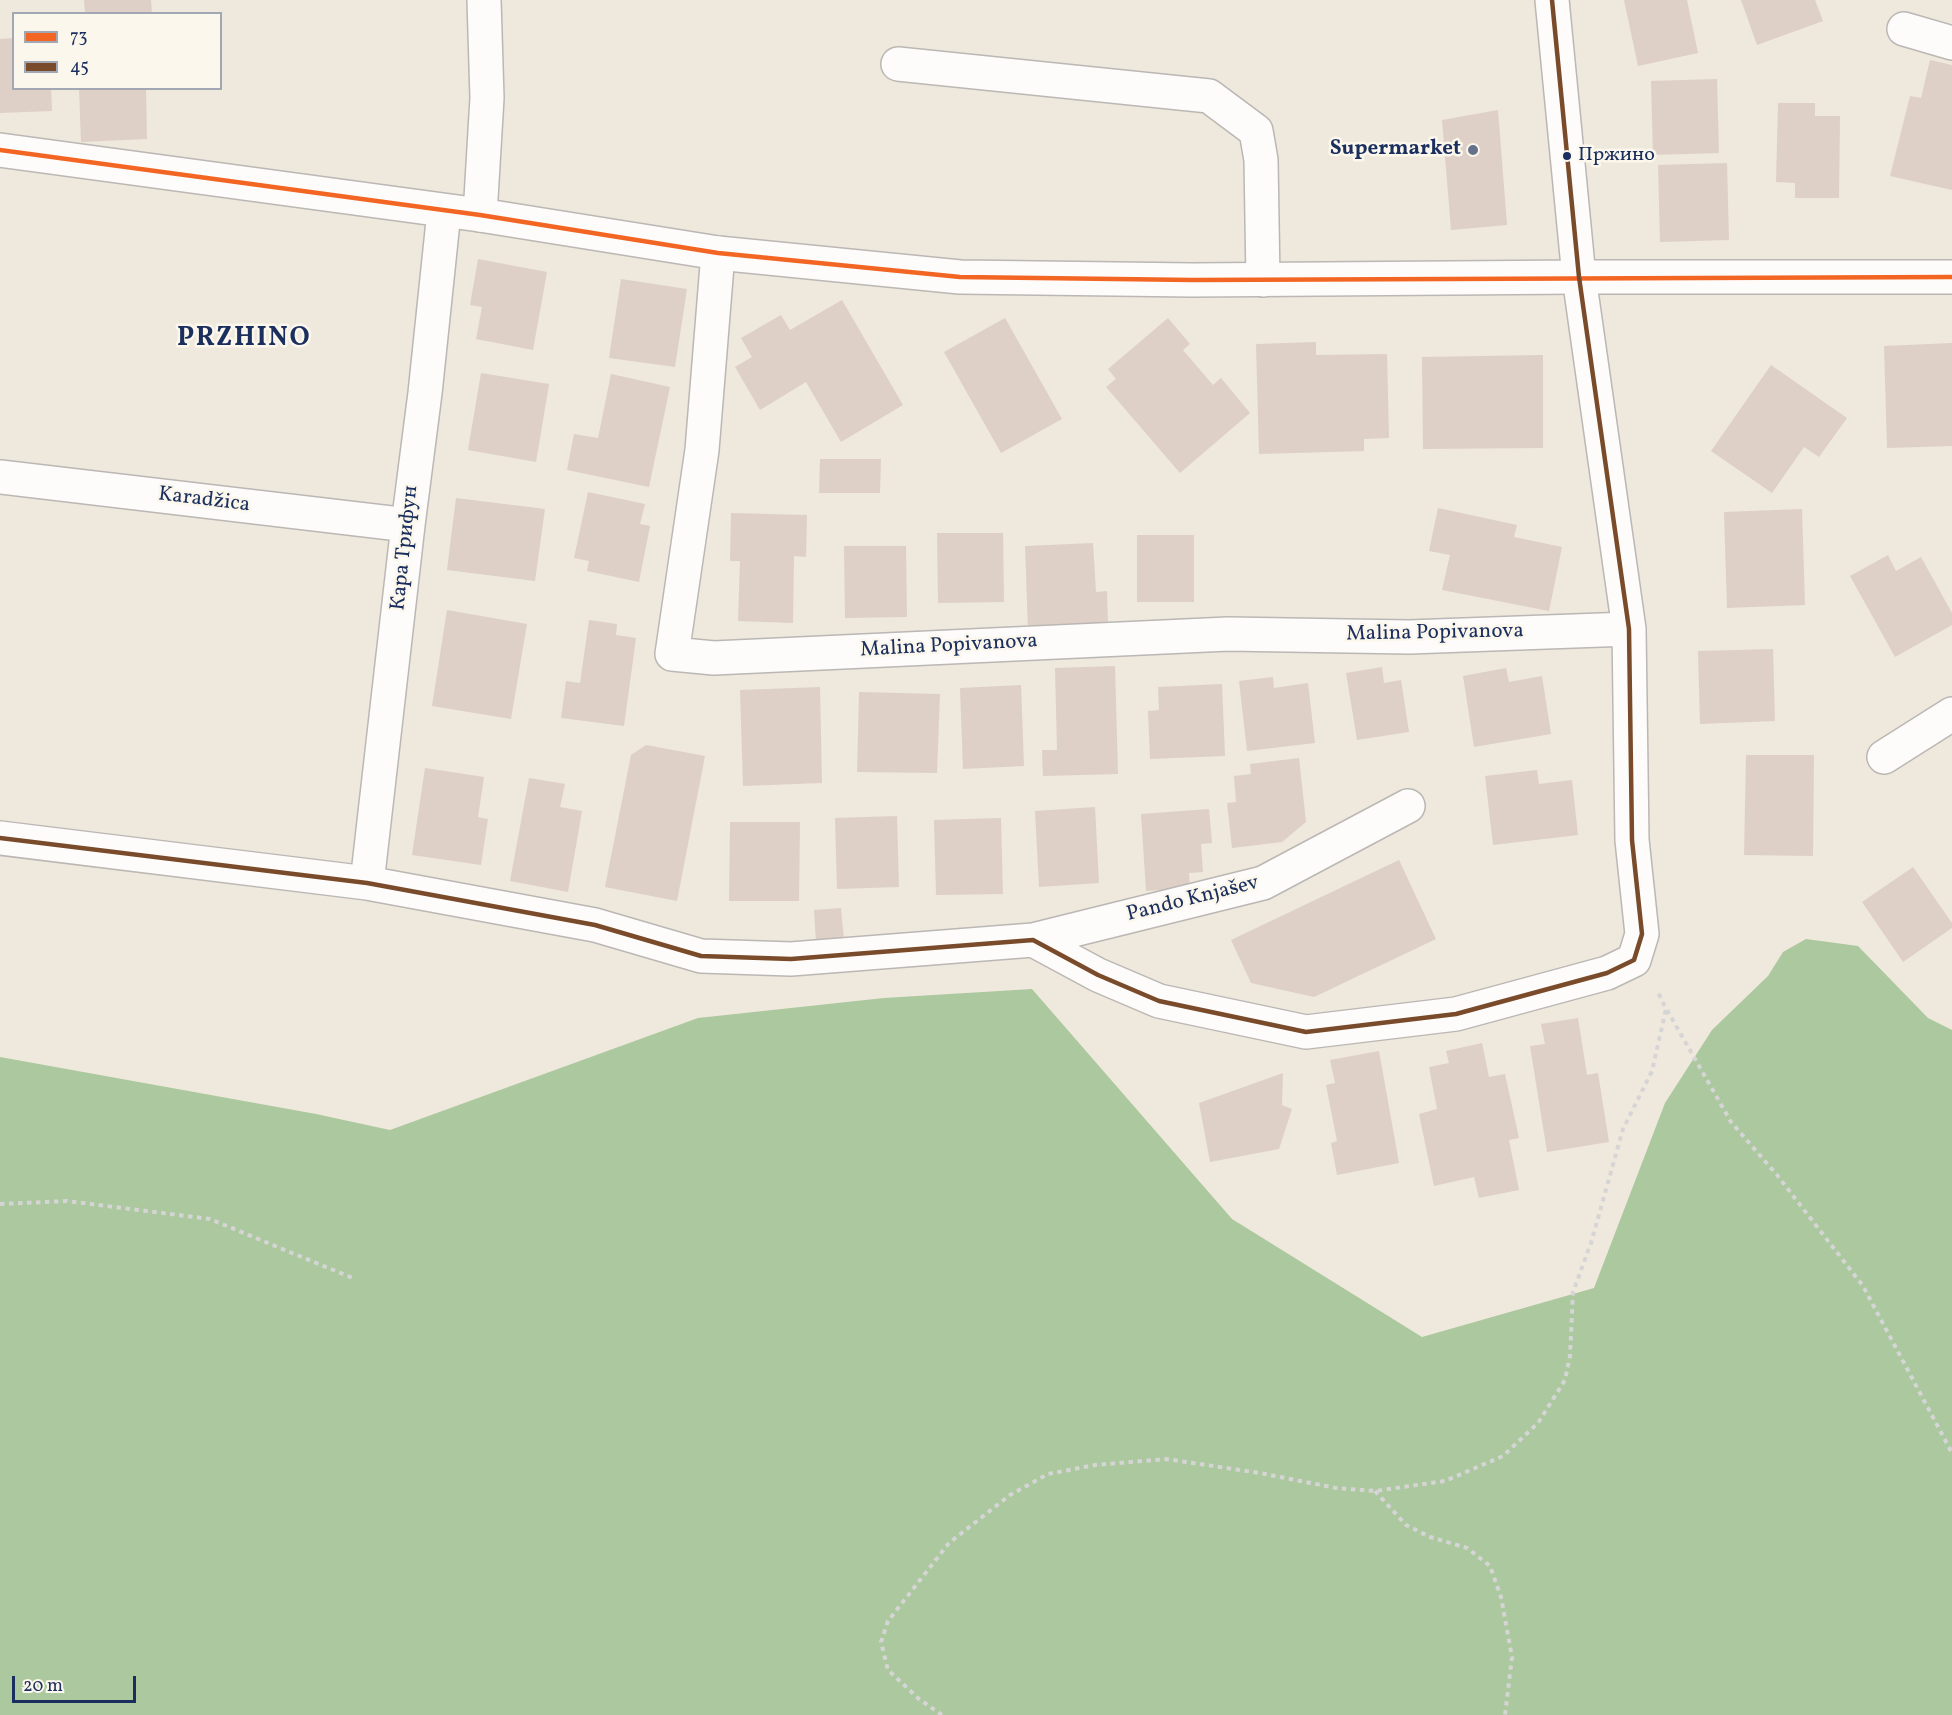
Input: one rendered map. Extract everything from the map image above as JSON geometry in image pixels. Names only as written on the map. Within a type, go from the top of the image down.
[{"type":"street","points":[[480,215],[487,98],[484,0]]},
{"type":"street","points":[[1033,940],[1098,975],[1159,1001],[1306,1032],[1456,1014],[1607,973],[1634,960],[1642,934],[1632,840],[1629,629],[1579,277],[1552,0]]},
{"type":"street","points":[[1904,29],[1952,43]]},
{"type":"street","points":[[898,64],[1209,96],[1256,131],[1261,160],[1263,280]]},
{"type":"street","points":[[0,150],[444,212],[480,215],[718,253],[960,277],[1263,280],[1952,277]]},
{"type":"street","name":"Кара Трифун","points":[[367,883],[444,212]]},
{"type":"street","name":"Malina Popivanova","points":[[718,253],[702,450],[672,654],[714,658],[1228,634],[1409,637],[1629,629]]},
{"type":"street","name":"Karadžica","points":[[0,477],[408,525]]},
{"type":"street","points":[[1884,757],[1952,714]]},
{"type":"street","name":"Pando Knjašev","points":[[0,838],[367,883],[595,925],[701,956],[791,959],[1033,940],[1263,883],[1408,807]]},
{"type":"path","points":[[1634,960],[1656,987],[1666,1009],[1731,1122],[1777,1175],[1863,1286],[1952,1453]]},
{"type":"path","points":[[942,1715],[888,1670],[881,1642],[888,1621],[950,1543],[1010,1495],[1048,1474],[1095,1465],[1166,1459],[1260,1473],[1336,1488],[1375,1491],[1445,1480],[1503,1456],[1538,1423],[1565,1380],[1570,1356],[1573,1292],[1598,1218],[1623,1129],[1652,1071],[1666,1009]]},
{"type":"path","points":[[0,1204],[67,1202],[210,1219],[355,1279]]},
{"type":"path","points":[[1375,1491],[1406,1525],[1430,1537],[1467,1548],[1490,1566],[1501,1597],[1512,1657],[1505,1715]]},
{"type":"green space","points":[[1806,939],[1858,946],[1928,1018],[1952,1030],[1952,1715],[0,1715],[0,1057],[316,1114],[390,1130],[698,1018],[884,998],[1032,989],[1232,1219],[1422,1337],[1594,1288],[1665,1103],[1712,1030],[1768,976],[1783,952]]},
{"type":"building","points":[[84,0],[151,0],[152,12],[85,12]]},
{"type":"building","points":[[1624,0],[1687,0],[1698,53],[1638,66]]},
{"type":"building","points":[[1741,0],[1815,0],[1823,21],[1757,45]]},
{"type":"building","points":[[12,38],[12,90],[51,90],[52,111],[0,113],[0,39]]},
{"type":"building","points":[[1930,60],[1952,65],[1952,190],[1890,176],[1910,96],[1921,98]]},
{"type":"building","points":[[1717,79],[1719,153],[1653,155],[1651,81]]},
{"type":"building","points":[[79,90],[146,90],[147,139],[81,142]]},
{"type":"building","points":[[1778,103],[1815,103],[1815,116],[1840,116],[1839,198],[1795,198],[1795,183],[1776,182]]},
{"type":"building","name":"Supermarket","points":[[1498,110],[1507,225],[1451,230],[1442,120]]},
{"type":"building","points":[[1727,163],[1729,240],[1660,242],[1658,165]]},
{"type":"building","points":[[478,259],[547,272],[533,350],[476,339],[482,307],[470,305]]},
{"type":"building","points":[[621,279],[687,289],[675,367],[609,358]]},
{"type":"building","points":[[842,300],[903,405],[841,442],[806,382],[760,410],[735,367],[752,357],[741,338],[781,315],[790,330]]},
{"type":"building","points":[[1005,318],[1062,419],[1001,453],[944,352]]},
{"type":"building","points":[[1168,318],[1190,344],[1183,350],[1213,385],[1221,378],[1250,413],[1180,473],[1106,387],[1116,379],[1108,369]]},
{"type":"building","points":[[1316,342],[1316,355],[1387,354],[1389,438],[1364,439],[1364,451],[1259,454],[1256,344]]},
{"type":"building","points":[[1952,343],[1952,446],[1887,448],[1884,346]]},
{"type":"building","points":[[1543,355],[1543,448],[1423,449],[1422,357]]},
{"type":"building","points":[[1771,365],[1847,418],[1819,457],[1804,447],[1772,493],[1711,451]]},
{"type":"building","points":[[481,373],[549,384],[536,462],[468,450]]},
{"type":"building","points":[[611,374],[670,387],[649,487],[567,470],[574,434],[598,438]]},
{"type":"building","points":[[820,459],[881,459],[880,493],[819,493]]},
{"type":"building","points":[[588,492],[645,504],[640,524],[650,526],[639,582],[587,571],[589,561],[574,558]]},
{"type":"building","points":[[456,498],[545,509],[535,581],[447,570]]},
{"type":"building","points":[[1438,508],[1517,525],[1514,537],[1562,547],[1549,611],[1442,590],[1450,555],[1429,551]]},
{"type":"building","points":[[1802,509],[1805,605],[1727,608],[1724,512]]},
{"type":"building","points":[[731,513],[807,515],[806,557],[794,556],[793,623],[738,621],[740,561],[730,561]]},
{"type":"building","points":[[937,533],[1003,533],[1004,602],[938,603]]},
{"type":"building","points":[[1137,535],[1194,535],[1194,602],[1137,602]]},
{"type":"building","points":[[1093,543],[1096,592],[1107,591],[1108,627],[1028,630],[1025,546]]},
{"type":"building","points":[[844,546],[906,546],[907,617],[845,618]]},
{"type":"building","points":[[1888,555],[1896,571],[1921,557],[1952,613],[1952,625],[1895,657],[1850,576]]},
{"type":"building","points":[[447,610],[527,624],[511,719],[432,706]]},
{"type":"building","points":[[589,620],[617,624],[616,635],[636,638],[624,726],[561,718],[566,681],[580,683]]},
{"type":"building","points":[[1773,649],[1775,721],[1700,724],[1698,651]]},
{"type":"building","points":[[1115,666],[1118,774],[1043,776],[1042,750],[1057,750],[1055,668]]},
{"type":"building","points":[[1382,667],[1384,683],[1401,680],[1409,732],[1357,740],[1346,673]]},
{"type":"building","points":[[1506,668],[1509,682],[1542,676],[1551,734],[1474,747],[1463,676]]},
{"type":"building","points":[[1273,677],[1274,688],[1308,683],[1315,743],[1247,751],[1239,681]]},
{"type":"building","points":[[1222,684],[1225,756],[1150,759],[1148,711],[1159,710],[1158,687]]},
{"type":"building","points":[[1021,685],[1024,766],[963,769],[960,688]]},
{"type":"building","points":[[820,687],[822,783],[743,786],[740,690]]},
{"type":"building","points":[[859,692],[940,694],[937,773],[857,772]]},
{"type":"building","points":[[646,745],[705,756],[677,901],[605,887],[631,755]]},
{"type":"building","points":[[1746,755],[1814,755],[1813,856],[1744,855]]},
{"type":"building","points":[[1299,758],[1306,822],[1282,842],[1232,848],[1227,803],[1236,802],[1234,776],[1251,774],[1250,764]]},
{"type":"building","points":[[425,768],[484,777],[478,817],[488,819],[481,865],[412,855]]},
{"type":"building","points":[[1537,770],[1539,784],[1572,780],[1578,835],[1493,845],[1485,776]]},
{"type":"building","points":[[529,778],[565,784],[560,807],[582,811],[568,892],[510,881]]},
{"type":"building","points":[[1095,807],[1099,883],[1039,887],[1035,811]]},
{"type":"building","points":[[1209,809],[1212,843],[1201,844],[1203,872],[1189,873],[1190,888],[1146,891],[1141,814]]},
{"type":"building","points":[[897,816],[899,887],[837,889],[835,818]]},
{"type":"building","points":[[1001,818],[1003,894],[936,895],[934,820]]},
{"type":"building","points":[[730,822],[800,822],[799,901],[729,901]]},
{"type":"building","points":[[1399,860],[1436,939],[1314,997],[1251,983],[1231,940]]},
{"type":"building","points":[[1913,867],[1952,923],[1952,928],[1903,962],[1862,902]]},
{"type":"building","points":[[841,908],[844,940],[816,942],[814,910]]},
{"type":"building","points":[[1578,1018],[1587,1075],[1598,1073],[1609,1142],[1547,1152],[1530,1046],[1545,1044],[1541,1024]]},
{"type":"building","points":[[1482,1043],[1489,1077],[1505,1074],[1519,1138],[1509,1140],[1519,1190],[1479,1198],[1474,1177],[1434,1186],[1419,1114],[1437,1109],[1429,1067],[1449,1063],[1446,1051]]},
{"type":"building","points":[[1379,1051],[1399,1163],[1337,1175],[1331,1143],[1337,1141],[1326,1085],[1335,1083],[1330,1060]]},
{"type":"building","points":[[1283,1073],[1282,1105],[1292,1109],[1279,1149],[1210,1162],[1199,1103]]},
{"type":"transit line","name":"45","points":[[0,838],[367,883],[595,925],[701,956],[791,959],[1033,940],[1098,975],[1159,1001],[1306,1032],[1456,1014],[1607,973],[1634,960],[1642,934],[1632,840],[1629,629],[1579,277],[1552,0]]},
{"type":"transit line","name":"73","points":[[0,150],[480,215],[718,253],[960,277],[1193,280],[1952,277]]},
{"type":"place","name":"Supermarket","points":[[1473,150]]},
{"type":"place","name":"Пржино","points":[[1567,156]]},
{"type":"district","name":"PRZHINO","points":[[244,340]]}]
